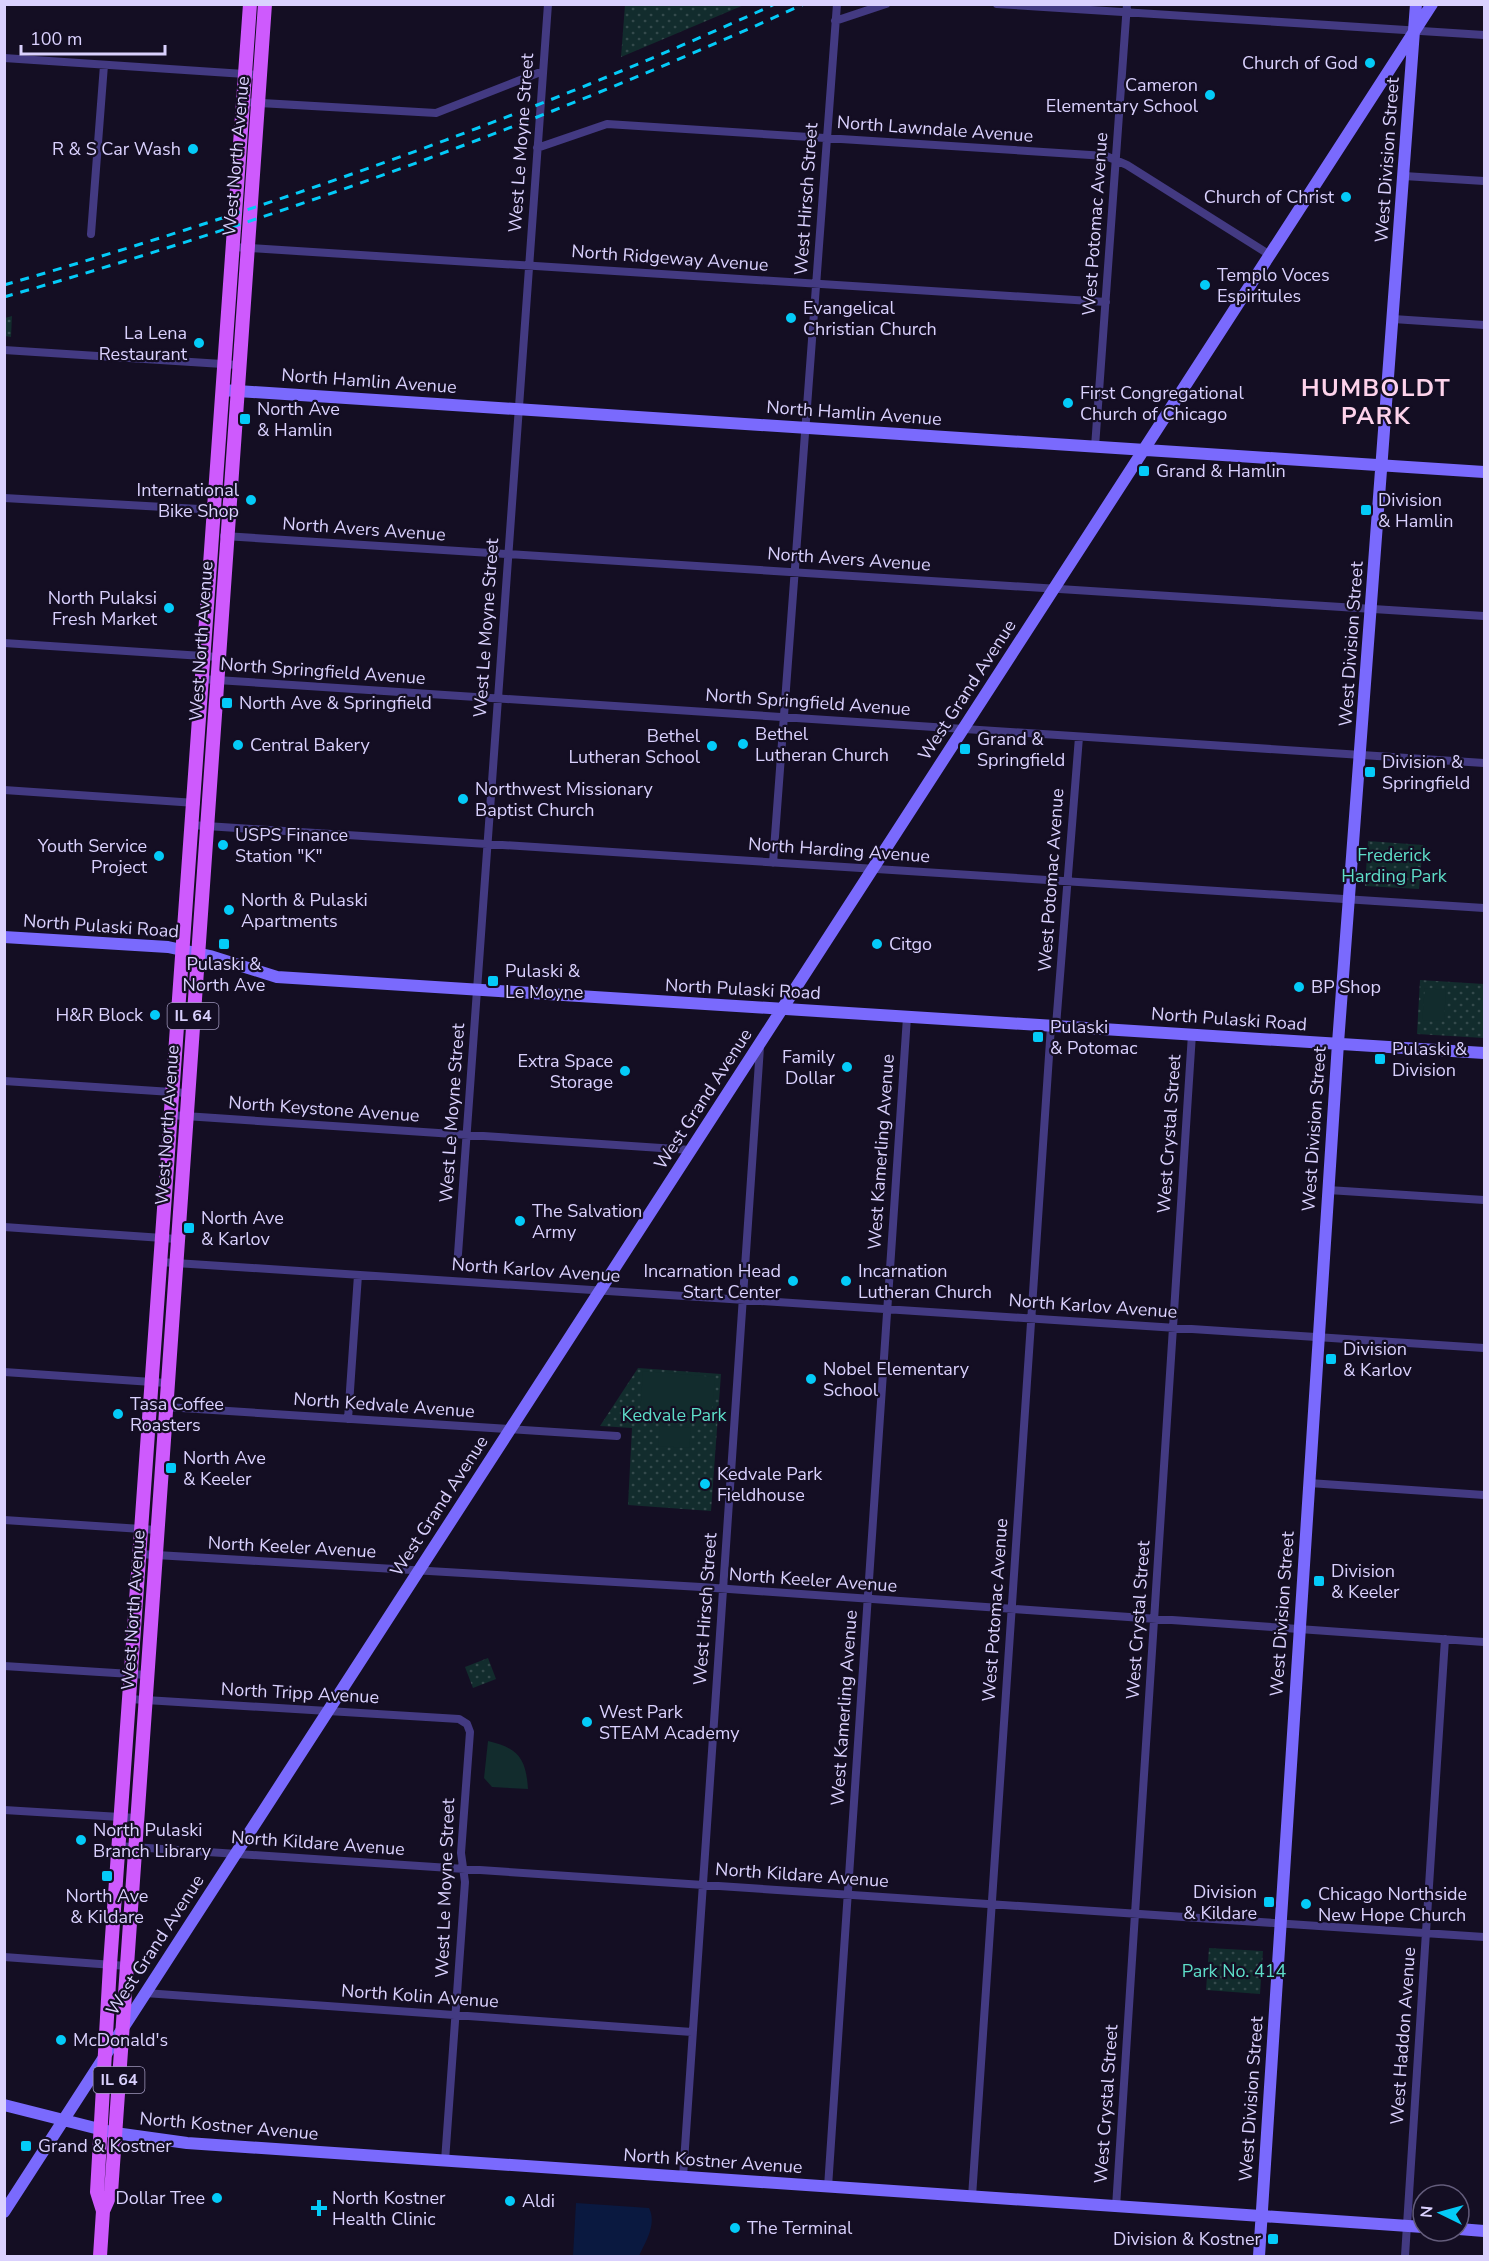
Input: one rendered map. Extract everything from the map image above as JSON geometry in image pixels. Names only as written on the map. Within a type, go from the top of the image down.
[{"type":"main road","name":"West North Avenue","points":[[100,2256],[103,2211],[111,2193],[238,365],[243,102],[250,4]]},
{"type":"main road","name":"West North Avenue","points":[[103,2211],[97,2192],[104,2056],[211,536],[224,364],[258,103],[265,4]]},
{"type":"main road","name":"West Division Street","points":[[1259,2256],[1338,1043],[1416,4]]},
{"type":"main road","name":"West Grand Avenue","points":[[4,2212],[963,729],[1056,589],[1432,4]]},
{"type":"main road","name":"North Hamlin Avenue","points":[[222,390],[1485,472]]},
{"type":"main road","name":"North Pulaski Road","points":[[4,937],[148,945],[183,950],[277,977],[1485,1053]]},
{"type":"main road","name":"North Kostner Avenue","points":[[4,2104],[65,2118],[115,2133],[187,2143],[1411,2226]]},
{"type":"street","name":"West Le Moyne Street","points":[[458,1254],[548,4]]},
{"type":"street","name":"West Hirsch Street","points":[[773,862],[837,4]]},
{"type":"street","points":[[835,21],[886,4]]},
{"type":"street","points":[[997,4],[1127,8],[1485,35]]},
{"type":"street","name":"West Potomac Avenue","points":[[1095,447],[1127,8]]},
{"type":"street","points":[[4,58],[260,75]]},
{"type":"street","points":[[91,234],[104,64]]},
{"type":"street","points":[[243,102],[436,113],[543,71]]},
{"type":"street","name":"North Lawndale Avenue","points":[[537,148],[607,124],[1106,156],[1116,159],[1270,255]]},
{"type":"street","points":[[1404,176],[1485,181]]},
{"type":"street","name":"North Ridgeway Avenue","points":[[240,248],[1106,302]]},
{"type":"street","points":[[1393,319],[1485,325]]},
{"type":"street","points":[[4,350],[238,365]]},
{"type":"street","points":[[4,498],[228,511]]},
{"type":"street","name":"North Avers Avenue","points":[[211,536],[1485,616]]},
{"type":"street","name":"North Springfield Avenue","points":[[4,643],[218,657]]},
{"type":"street","name":"North Springfield Avenue","points":[[201,679],[1485,763]]},
{"type":"street","name":"West Potomac Avenue","points":[[972,2197],[1031,1319],[1053,1026],[1079,737]]},
{"type":"street","points":[[4,790],[208,804]]},
{"type":"street","name":"North Harding Avenue","points":[[191,825],[1485,908]]},
{"type":"street","name":"West Kamerling Avenue","points":[[828,2187],[907,1017]]},
{"type":"street","name":"West Crystal Street","points":[[1116,2207],[1192,1034]]},
{"type":"street","name":"West Hirsch Street","points":[[683,2177],[760,1044]]},
{"type":"street","points":[[4,1081],[187,1093]]},
{"type":"street","name":"North Keystone Avenue","points":[[170,1115],[691,1150]]},
{"type":"street","points":[[1328,1190],[1485,1200]]},
{"type":"street","points":[[4,1227],[177,1239]]},
{"type":"street","name":"North Karlov Avenue","points":[[160,1262],[1485,1348]]},
{"type":"street","points":[[348,1419],[358,1275]]},
{"type":"street","points":[[4,1372],[167,1383]]},
{"type":"street","name":"North Kedvale Avenue","points":[[150,1406],[617,1436]]},
{"type":"street","points":[[1309,1483],[1485,1495]]},
{"type":"street","points":[[4,1520],[157,1530]]},
{"type":"street","name":"North Keeler Avenue","points":[[139,1554],[1485,1641]]},
{"type":"street","name":"West Haddon Avenue","points":[[1405,2256],[1445,1639]]},
{"type":"street","points":[[4,1666],[147,1676]]},
{"type":"street","name":"North Tripp Avenue","points":[[129,1699],[459,1719],[467,1724]]},
{"type":"street","name":"West Le Moyne Street","points":[[445,2161],[465,1882],[461,1852],[470,1732],[467,1724]]},
{"type":"street","points":[[4,1810],[137,1818]]},
{"type":"street","name":"North Kildare Avenue","points":[[118,1846],[1485,1937]]},
{"type":"street","points":[[4,1957],[127,1966]]},
{"type":"street","name":"North Kolin Avenue","points":[[145,1993],[692,2032]]},
{"type":"green space","points":[[625,4],[744,5],[621,57]]},
{"type":"green space","points":[[12,316],[11,337],[5,336],[5,318]]},
{"type":"green space","name":"Frederick Harding Park","points":[[1368,841],[1423,845],[1419,889],[1365,886]]},
{"type":"green space","points":[[1420,980],[1484,984],[1484,1038],[1417,1034]]},
{"type":"green space","points":[[1425,988],[1446,990],[1444,1021],[1422,1020]]},
{"type":"green space","name":"Kedvale Park","points":[[638,1368],[721,1374],[711,1511],[628,1505],[632,1428],[600,1426]]},
{"type":"green space","points":[[643,1371],[715,1377],[711,1421],[640,1416]]},
{"type":"green space","points":[[660,1426],[691,1428],[689,1448],[658,1446]]},
{"type":"green space","points":[[488,1658],[496,1679],[473,1688],[465,1667]]},
{"type":"green space","points":[[488,1741],[507,1747],[518,1756],[525,1769],[528,1789],[492,1787],[484,1778]]},
{"type":"green space","name":"Park No. 414","points":[[1209,1948],[1263,1951],[1260,1994],[1206,1990]]},
{"type":"water","points":[[576,2203],[649,2208],[651,2226],[639,2256],[573,2256]]},
{"type":"railway","points":[[4,285],[200,225],[395,159],[586,85],[775,4]]},
{"type":"railway","points":[[4,297],[208,235],[409,166],[608,89],[804,4]]},
{"type":"place","name":"Church of God","points":[[1370,63]]},
{"type":"place","name":"Cameron Elementary School","points":[[1210,95]]},
{"type":"place","name":"R & S Car Wash","points":[[193,149]]},
{"type":"place","name":"Church of Christ","points":[[1346,197]]},
{"type":"place","name":"Templo Voces Espiritules","points":[[1205,285]]},
{"type":"place","name":"Evangelical Christian Church","points":[[791,318]]},
{"type":"place","name":"La Lena Restaurant","points":[[199,343]]},
{"type":"place","name":"First Congregational Church of Chicago","points":[[1068,403]]},
{"type":"place","name":"North Ave & Hamlin","points":[[245,419]]},
{"type":"place","name":"Grand & Hamlin","points":[[1144,471]]},
{"type":"place","name":"International Bike Shop","points":[[251,500]]},
{"type":"place","name":"Division & Hamlin","points":[[1366,510]]},
{"type":"place","name":"North Pulaksi Fresh Market","points":[[169,608]]},
{"type":"place","name":"North Ave & Springfield","points":[[227,703]]},
{"type":"place","name":"Bethel Lutheran Church","points":[[743,744]]},
{"type":"place","name":"Central Bakery","points":[[238,745]]},
{"type":"place","name":"Bethel Lutheran School","points":[[712,746]]},
{"type":"place","name":"Grand & Springfield","points":[[965,749]]},
{"type":"place","name":"Division & Springfield","points":[[1370,772]]},
{"type":"place","name":"Northwest Missionary Baptist Church","points":[[463,799]]},
{"type":"place","name":"USPS Finance Station \"K\"","points":[[223,845]]},
{"type":"place","name":"Youth Service Project","points":[[159,856]]},
{"type":"place","name":"North & Pulaski Apartments","points":[[229,910]]},
{"type":"place","name":"Pulaski & North Ave","points":[[224,944]]},
{"type":"place","name":"Citgo","points":[[877,944]]},
{"type":"place","name":"Pulaski & Le Moyne","points":[[493,981]]},
{"type":"place","name":"BP Shop","points":[[1299,987]]},
{"type":"place","name":"H&R Block","points":[[155,1015]]},
{"type":"place","name":"Pulaski & Potomac","points":[[1038,1037]]},
{"type":"place","name":"Pulaski & Division","points":[[1380,1059]]},
{"type":"place","name":"Family Dollar","points":[[847,1067]]},
{"type":"place","name":"Extra Space Storage","points":[[625,1071]]},
{"type":"place","name":"The Salvation Army","points":[[520,1221]]},
{"type":"place","name":"North Ave & Karlov","points":[[189,1228]]},
{"type":"place","name":"Incarnation Head Start Center","points":[[793,1281]]},
{"type":"place","name":"Incarnation Lutheran Church","points":[[846,1281]]},
{"type":"place","name":"Division & Karlov","points":[[1331,1359]]},
{"type":"place","name":"Nobel Elementary School","points":[[811,1379]]},
{"type":"place","name":"Tasa Coffee Roasters","points":[[118,1414]]},
{"type":"place","name":"North Ave & Keeler","points":[[171,1468]]},
{"type":"place","name":"Kedvale Park Fieldhouse","points":[[705,1484]]},
{"type":"place","name":"Division & Keeler","points":[[1319,1581]]},
{"type":"place","name":"West Park STEAM Academy","points":[[587,1722]]},
{"type":"place","name":"North Pulaski Branch Library","points":[[81,1840]]},
{"type":"place","name":"North Ave & Kildare","points":[[107,1876]]},
{"type":"place","name":"Division & Kildare","points":[[1269,1902]]},
{"type":"place","name":"Chicago Northside New Hope Church","points":[[1306,1904]]},
{"type":"place","name":"McDonald's","points":[[61,2040]]},
{"type":"place","name":"Grand & Kostner","points":[[26,2146]]},
{"type":"place","name":"Dollar Tree","points":[[217,2198]]},
{"type":"place","name":"Aldi","points":[[510,2201]]},
{"type":"place","name":"North Kostner Health Clinic","points":[[319,2208]]},
{"type":"place","name":"The Terminal","points":[[735,2228]]},
{"type":"place","name":"Division & Kostner","points":[[1273,2239]]},
{"type":"district","name":"HUMBOLDT PARK","points":[[1376,402]]}]
